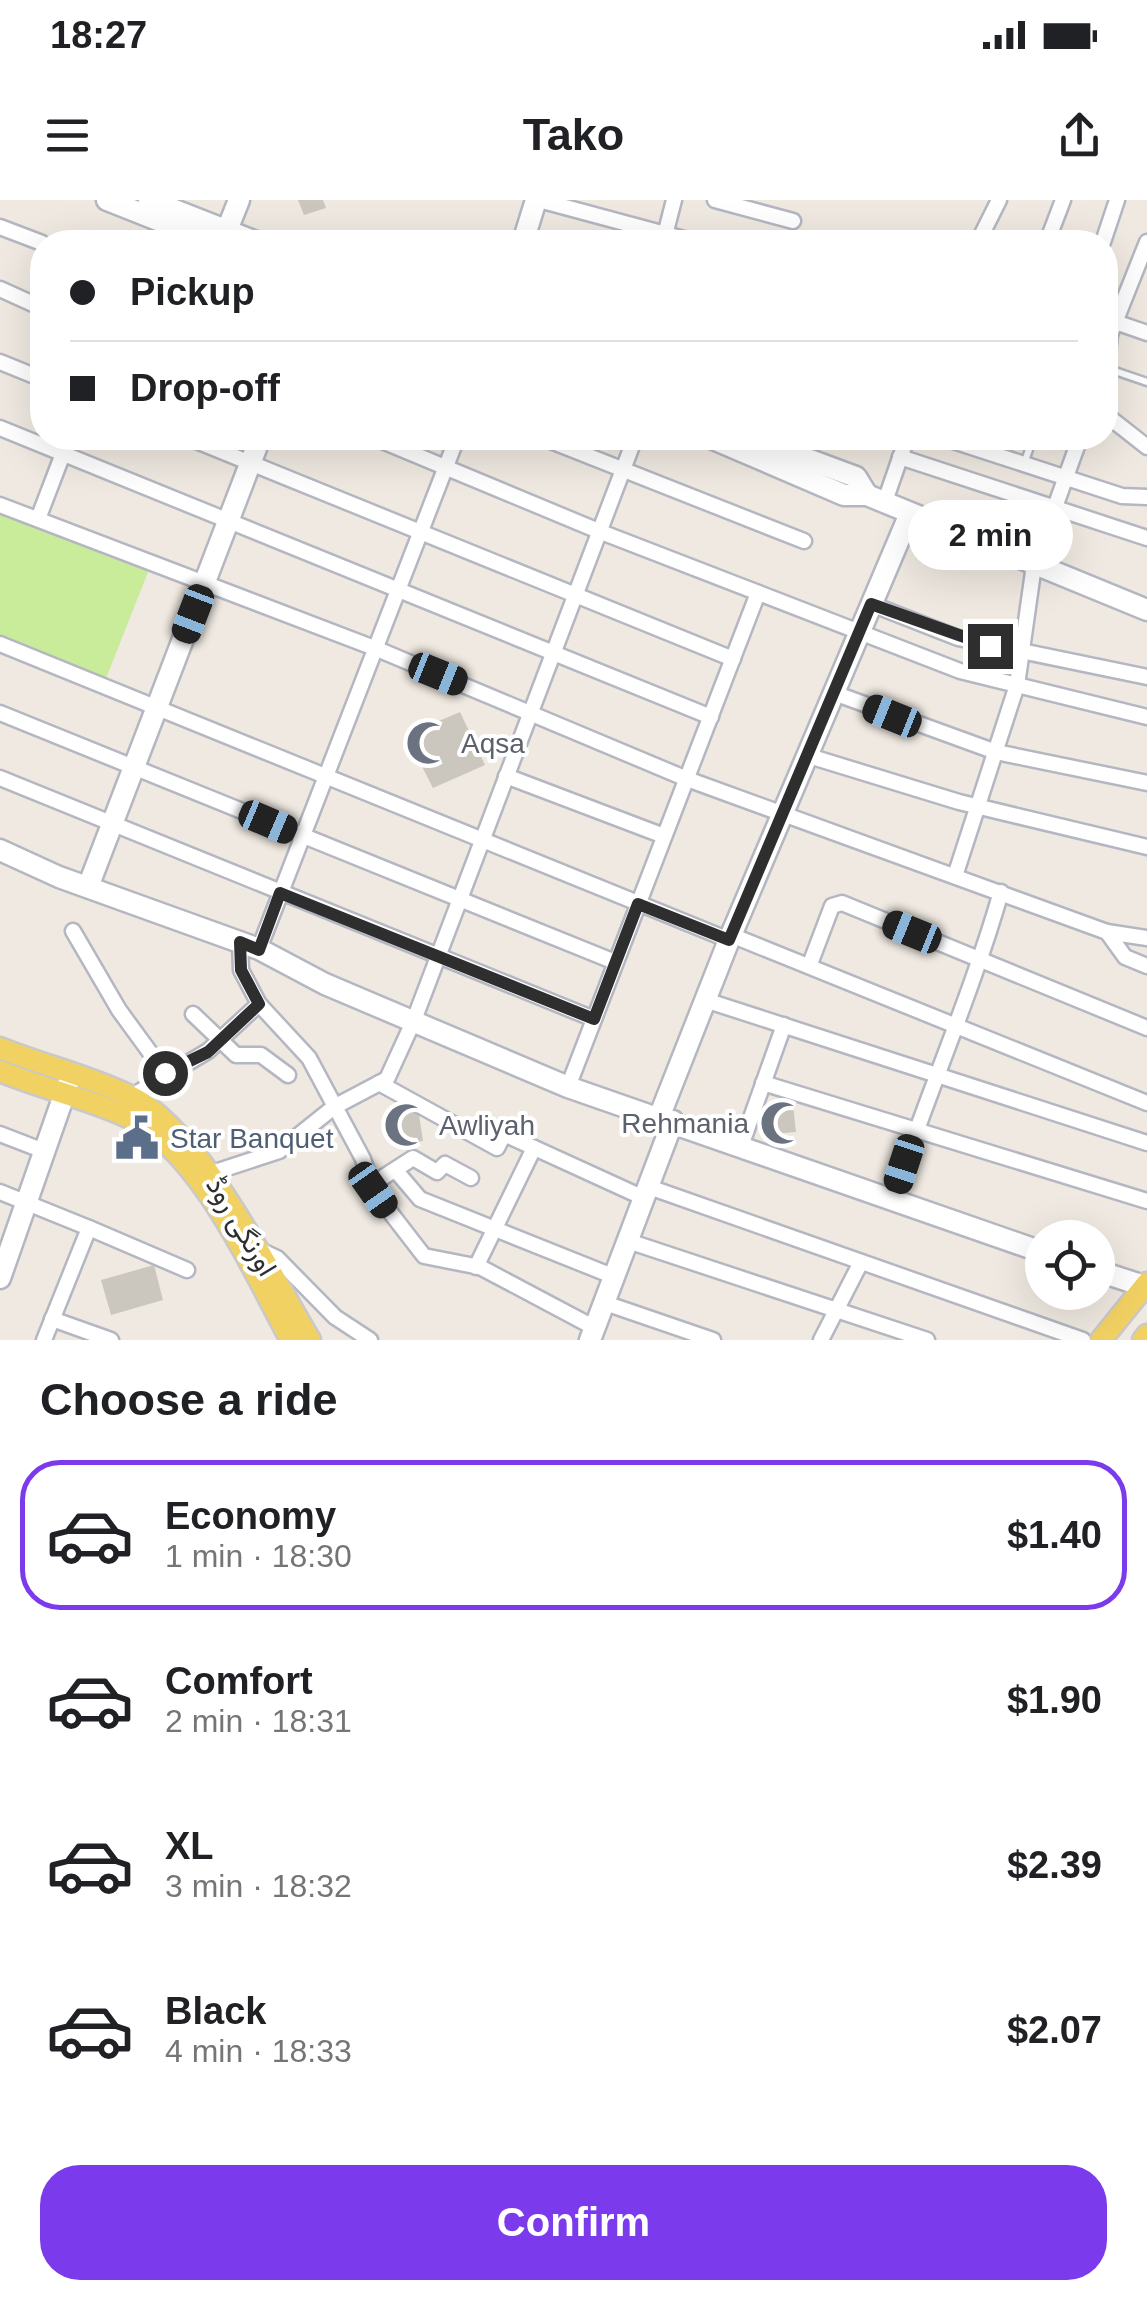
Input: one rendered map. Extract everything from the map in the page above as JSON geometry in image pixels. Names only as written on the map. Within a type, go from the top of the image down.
[{"type":"main road","name":"اورنگی روڈ","points":[[0,1048],[60,1087]]},
{"type":"main road","name":"اورنگی روڈ","points":[[0,1071],[60,1087],[132,1096],[212,1173],[310,1340]]},
{"type":"main road","points":[[60,1087],[133,1119],[161,1138],[199,1180],[292,1340]]},
{"type":"main road","points":[[1101,1340],[1145,1291]]},
{"type":"street","points":[[106,200],[194,230]]},
{"type":"street","points":[[150,200],[205,230]]},
{"type":"street","points":[[225,230],[239,200]]},
{"type":"street","points":[[527,230],[537,200],[647,230]]},
{"type":"street","points":[[666,230],[674,200]]},
{"type":"street","points":[[716,200],[792,221]]},
{"type":"street","points":[[984,230],[999,200]]},
{"type":"street","points":[[1051,230],[1063,200]]},
{"type":"street","points":[[1107,230],[1117,200]]},
{"type":"street","points":[[0,227],[30,239]]},
{"type":"street","points":[[1118,313],[1147,242]]},
{"type":"street","points":[[0,290],[30,303]]},
{"type":"street","points":[[1118,331],[1147,333]]},
{"type":"street","points":[[0,362],[30,374]]},
{"type":"street","points":[[1118,424],[1147,447]]},
{"type":"street","points":[[0,428],[30,440]]},
{"type":"street","points":[[55,450],[711,716]]},
{"type":"street","points":[[38,519],[64,450]]},
{"type":"street","points":[[220,450],[422,529],[733,659]]},
{"type":"street","points":[[88,887],[255,450]]},
{"type":"street","points":[[406,450],[601,532],[960,671],[1147,717]]},
{"type":"street","points":[[452,450],[280,893],[241,970],[259,1004],[309,1058],[371,1185],[424,1256],[476,1266],[592,1334],[647,1192],[706,1000],[908,516]]},
{"type":"street","points":[[576,450],[804,541]]},
{"type":"street","points":[[212,1173],[279,1152],[334,1106],[387,1079],[414,1020],[630,450]]},
{"type":"street","points":[[739,450],[844,495],[875,500],[1147,610]]},
{"type":"street","points":[[783,450],[856,477],[875,500]]},
{"type":"street","points":[[875,500],[903,450]]},
{"type":"street","points":[[984,450],[1122,496],[1147,497]]},
{"type":"street","points":[[955,876],[1016,685],[1034,565],[1075,450]]},
{"type":"street","points":[[900,457],[1147,536]]},
{"type":"street","points":[[0,505],[377,650],[785,817],[1106,932],[1147,938]]},
{"type":"street","points":[[568,1086],[758,593]]},
{"type":"street","points":[[871,604],[958,638],[1147,677]]},
{"type":"street","points":[[0,644],[638,904],[810,964],[1147,1102]]},
{"type":"street","points":[[834,693],[996,752],[1147,782]]},
{"type":"street","points":[[0,712],[615,962]]},
{"type":"street","points":[[809,756],[979,806],[1147,847]]},
{"type":"street","points":[[506,776],[664,836]]},
{"type":"street","points":[[0,778],[594,1019]]},
{"type":"street","points":[[0,850],[250,946],[325,984],[568,1086],[1025,1246]]},
{"type":"street","points":[[893,1198],[934,1074],[981,960],[1001,892]]},
{"type":"street","points":[[810,964],[837,903],[1147,1028]]},
{"type":"street","points":[[73,930],[119,1010],[165,1073]]},
{"type":"street","points":[[1106,932],[1125,958],[1147,966]]},
{"type":"street","points":[[706,1000],[1147,1143]]},
{"type":"street","points":[[132,1096],[165,1073],[208,1052],[217,1039],[259,1004]]},
{"type":"street","points":[[192,1014],[236,1054],[261,1055],[288,1075]]},
{"type":"street","points":[[740,1146],[784,1025]]},
{"type":"street","points":[[379,1083],[497,1148],[504,1134],[647,1192],[1082,1340]]},
{"type":"street","points":[[764,1083],[1147,1200]]},
{"type":"street","points":[[0,1278],[5,1247],[44,1151],[60,1087]]},
{"type":"street","points":[[0,1134],[44,1151]]},
{"type":"street","points":[[476,1266],[534,1148]]},
{"type":"street","points":[[371,1185],[397,1172],[413,1158],[436,1172],[445,1164],[471,1178]]},
{"type":"street","points":[[397,1172],[420,1199],[615,1277]]},
{"type":"street","points":[[0,1192],[187,1270]]},
{"type":"street","points":[[44,1340],[89,1228]]},
{"type":"street","points":[[628,1241],[927,1340]]},
{"type":"street","points":[[254,1247],[277,1258],[336,1317],[370,1340]]},
{"type":"street","points":[[821,1340],[860,1262]]},
{"type":"street","points":[[1115,1277],[1145,1291]]},
{"type":"street","points":[[606,1303],[713,1340]]},
{"type":"street","points":[[52,1319],[111,1340]]},
{"type":"lane","points":[[1118,376],[1147,382]]},
{"type":"lane","points":[[1024,464],[1029,450]]},
{"type":"green space","points":[[0,505],[152,562],[103,686],[0,644]]},
{"type":"building","points":[[298,200],[323,200],[326,208],[304,215]]},
{"type":"building","points":[[460,712],[485,765],[433,788],[406,735]]},
{"type":"building","points":[[769,1105],[793,1105],[796,1132],[771,1134]]},
{"type":"building","name":"Awliyah","points":[[418,1108],[423,1141],[394,1146],[389,1110]]},
{"type":"building","points":[[154,1265],[163,1300],[111,1315],[101,1280]]},
{"type":"place","name":"Aqsa","points":[[428,743]]},
{"type":"place","name":"Rehmania","points":[[782,1123]]},
{"type":"place","name":"Awliyah","points":[[406,1125]]},
{"type":"place","name":"Star Banquet","points":[[137,1138]]},
{"type":"route","points":[[165,1073],[208,1052],[217,1039],[259,1004],[241,970],[240,942],[259,950],[280,893],[594,1019],[638,904],[729,940],[785,817],[871,604],[958,638],[990,646]]}]
